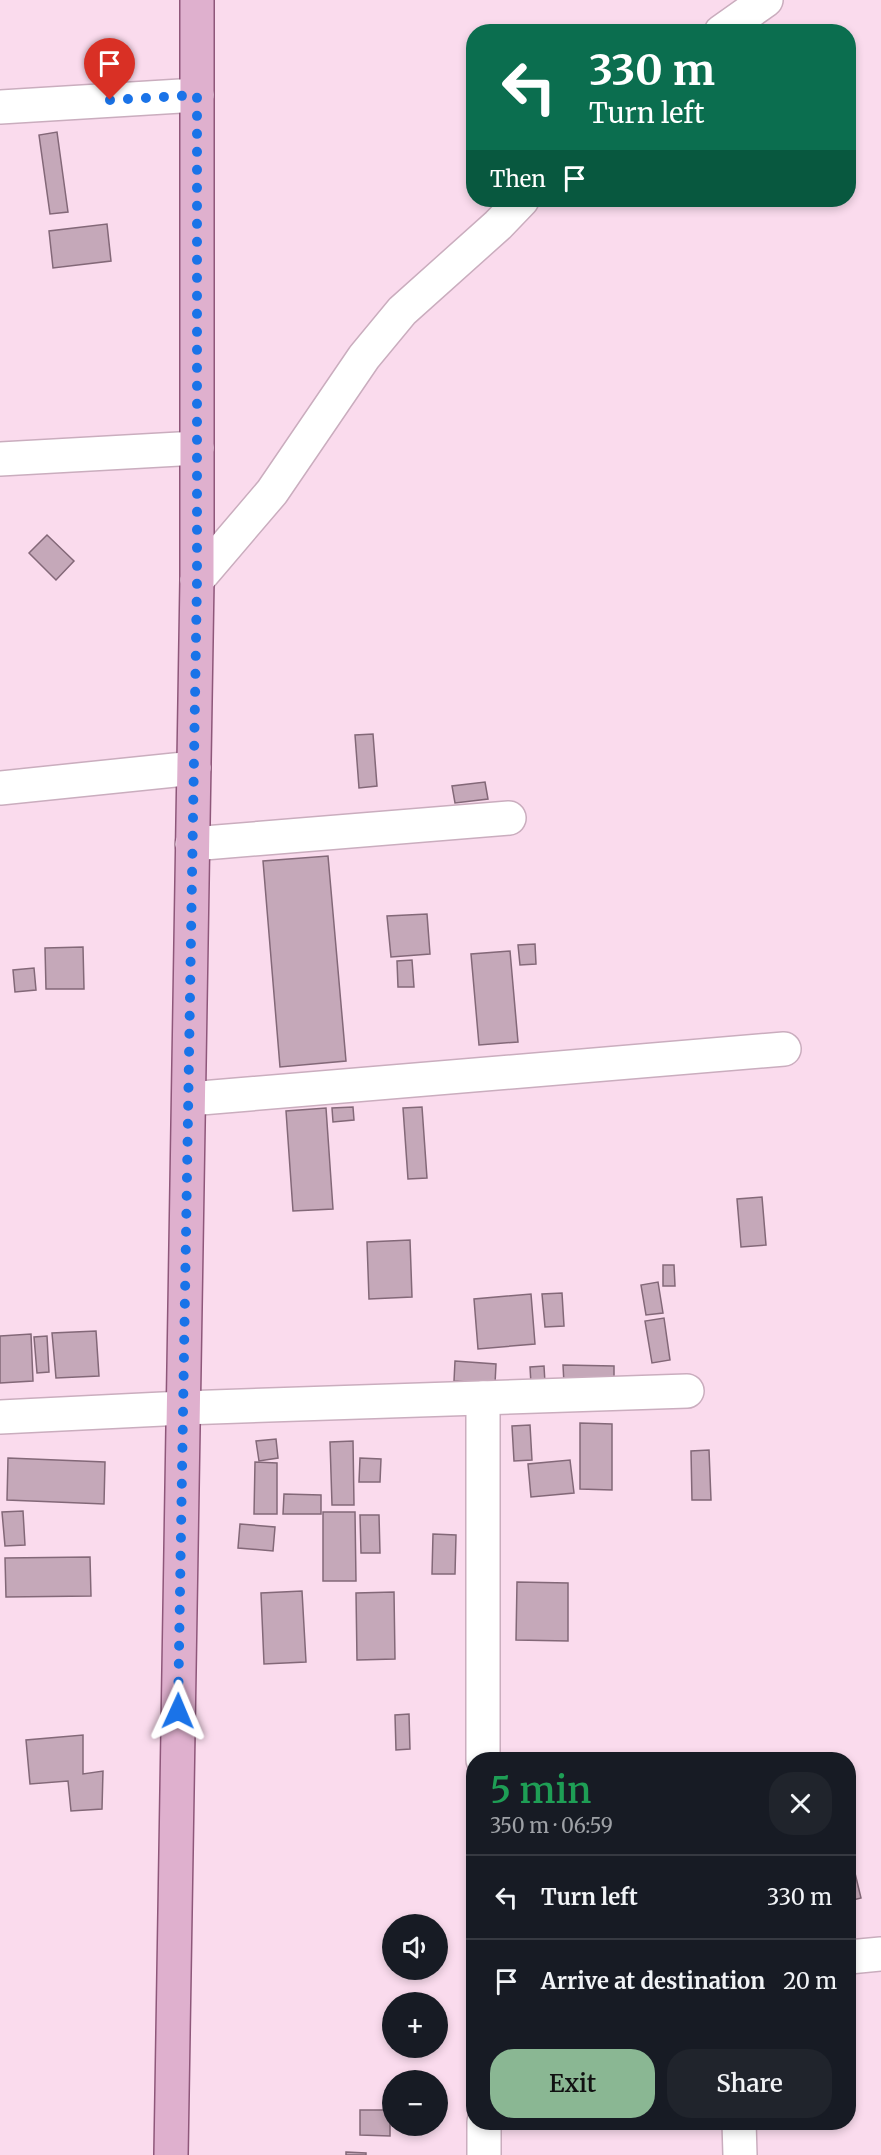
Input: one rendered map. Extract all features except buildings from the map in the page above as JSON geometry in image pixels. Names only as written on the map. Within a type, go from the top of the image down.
[{"type":"main road","points":[[171,2155],[197,580],[197,0]]},
{"type":"street","points":[[732,24],[766,0]]},
{"type":"street","points":[[0,107],[197,95]]},
{"type":"street","points":[[197,580],[272,492],[364,357],[402,311],[515,207]]},
{"type":"street","points":[[0,459],[197,448]]},
{"type":"street","points":[[0,788],[194,768]]},
{"type":"street","points":[[192,844],[509,818]]},
{"type":"street","points":[[189,1099],[784,1049]]},
{"type":"street","points":[[0,1417],[183,1408],[687,1391]]},
{"type":"street","points":[[483,1398],[483,1752]]},
{"type":"street","points":[[856,1956],[881,1954]]},
{"type":"street","points":[[484,2130],[484,2155]]},
{"type":"street","points":[[739,2130],[740,2155]]},
{"type":"route","points":[[110,100],[197,95],[197,580],[178,1711]]}]
